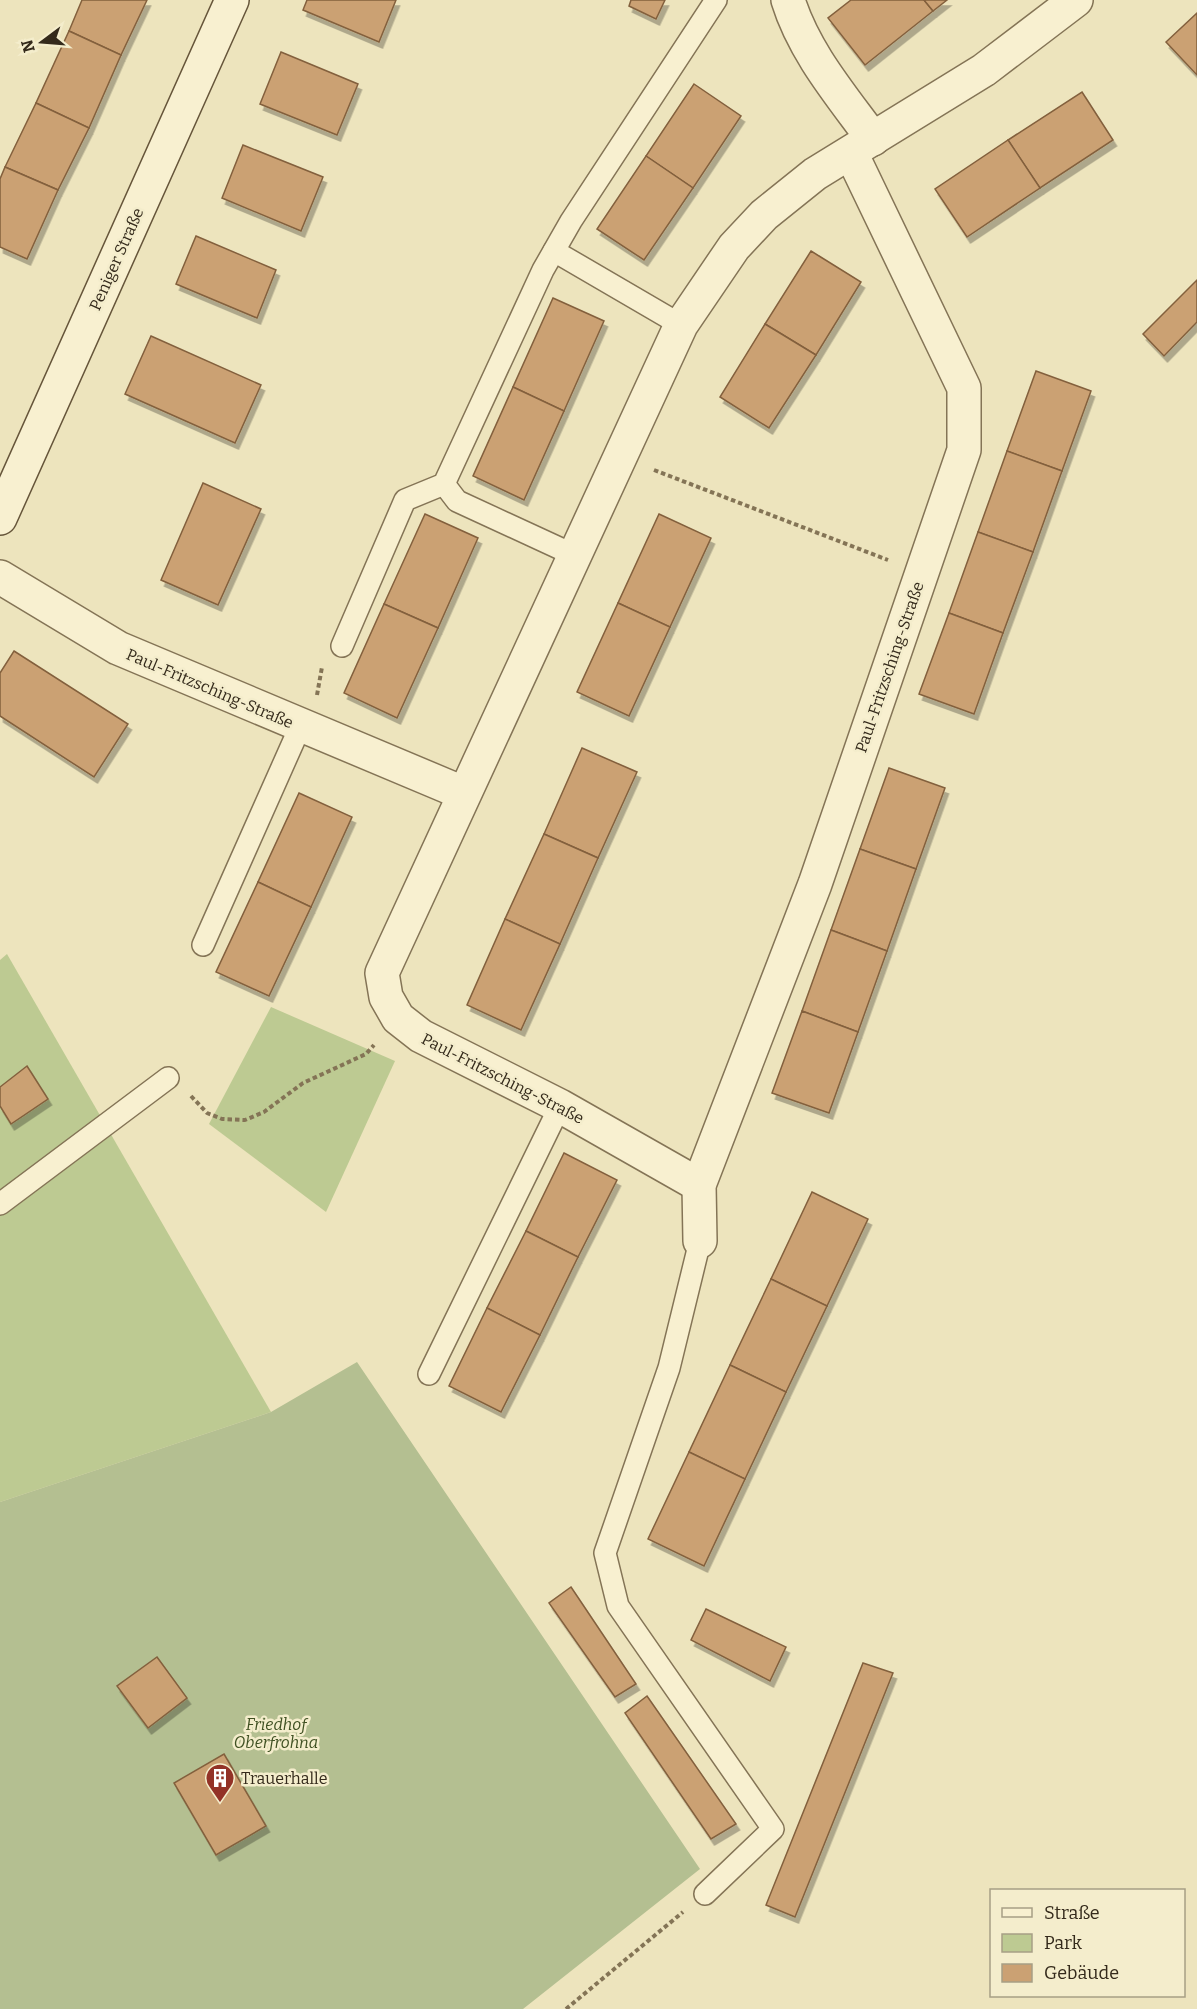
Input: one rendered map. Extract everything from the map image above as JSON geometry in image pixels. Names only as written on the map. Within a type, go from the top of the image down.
[{"type":"street","name":"Peniger Straße","points":[[4,499],[232,0]]},
{"type":"street","name":"Paul-Fritzsching-Straße","points":[[700,1241],[699,1185],[815,884],[964,450],[964,388],[862,146],[793,18],[788,0]]},
{"type":"street","name":"Paul-Fritzsching-Straße","points":[[699,1185],[560,1106],[421,1036],[398,1018],[386,997],[382,973],[463,793],[681,325],[713,273],[764,215],[814,174],[984,70],[1076,0]]},
{"type":"street","name":"Paul-Fritzsching-Straße","points":[[0,577],[118,648],[463,793]]},
{"type":"lane","points":[[342,646],[405,500],[444,484],[554,250],[716,0]]},
{"type":"lane","points":[[554,250],[681,325]]},
{"type":"lane","points":[[444,484],[457,501],[574,555]]},
{"type":"lane","points":[[203,945],[304,728]]},
{"type":"lane","points":[[0,1204],[168,1078]]},
{"type":"lane","points":[[429,1374],[560,1106]]},
{"type":"lane","points":[[700,1241],[669,1368],[605,1553],[618,1606],[772,1829],[705,1894]]},
{"type":"path","points":[[620,457],[921,573]]},
{"type":"path","points":[[304,728],[316,707],[320,673],[333,644],[342,646]]},
{"type":"path","points":[[168,1078],[177,1071],[196,1105],[207,1113],[222,1119],[245,1120],[264,1112],[303,1083],[366,1054],[374,1046],[384,1027],[398,1018]]},
{"type":"path","points":[[566,2009],[705,1894]]},
{"type":"green space","points":[[7,954],[271,1412],[0,1502],[0,960]]},
{"type":"green space","points":[[271,1007],[395,1061],[326,1212],[209,1124]]},
{"type":"green space","name":"Friedhof Oberfrohna","points":[[357,1362],[700,1869],[523,2009],[0,2009],[0,1502],[271,1412]]},
{"type":"building","points":[[82,0],[147,0],[121,55],[69,31]]},
{"type":"building","points":[[307,0],[396,0],[379,42],[303,10]]},
{"type":"building","points":[[631,0],[665,0],[656,19],[629,6]]},
{"type":"building","points":[[851,0],[924,0],[933,11],[865,65],[828,18]]},
{"type":"building","points":[[924,0],[947,0],[933,11]]},
{"type":"building","points":[[1197,13],[1197,75],[1166,42]]},
{"type":"building","points":[[69,31],[121,55],[89,128],[36,103]]},
{"type":"building","points":[[281,52],[358,84],[337,135],[260,104]]},
{"type":"building","points":[[694,84],[741,116],[693,188],[646,156]]},
{"type":"building","points":[[1082,92],[1113,140],[1040,188],[1008,140]]},
{"type":"building","points":[[36,103],[89,128],[58,190],[5,167]]},
{"type":"building","points":[[1008,140],[1040,188],[967,237],[935,189]]},
{"type":"building","points":[[243,145],[323,177],[301,231],[222,198]]},
{"type":"building","points":[[646,156],[693,188],[644,260],[597,229]]},
{"type":"building","points":[[5,167],[58,190],[27,259],[0,247],[0,179]]},
{"type":"building","points":[[196,236],[276,270],[257,318],[176,284]]},
{"type":"building","points":[[811,251],[861,282],[816,355],[765,324]]},
{"type":"building","points":[[1197,280],[1197,322],[1164,356],[1143,334]]},
{"type":"building","points":[[553,298],[604,321],[564,411],[513,387]]},
{"type":"building","points":[[765,324],[816,355],[769,428],[720,397]]},
{"type":"building","points":[[151,336],[261,385],[235,443],[125,394]]},
{"type":"building","points":[[1036,371],[1091,391],[1062,471],[1007,451]]},
{"type":"building","points":[[513,387],[564,411],[524,500],[473,476]]},
{"type":"building","points":[[1007,451],[1062,471],[1033,552],[978,532]]},
{"type":"building","points":[[203,483],[261,509],[218,605],[161,580]]},
{"type":"building","points":[[425,514],[478,538],[438,628],[384,604]]},
{"type":"building","points":[[659,514],[711,538],[670,627],[618,603]]},
{"type":"building","points":[[978,532],[1033,552],[1003,633],[949,613]]},
{"type":"building","points":[[618,603],[670,627],[629,716],[577,692]]},
{"type":"building","points":[[384,604],[438,628],[397,718],[344,693]]},
{"type":"building","points":[[949,613],[1003,633],[974,714],[919,694]]},
{"type":"building","points":[[14,651],[128,724],[94,777],[0,716],[0,673]]},
{"type":"building","points":[[582,748],[637,772],[598,858],[544,834]]},
{"type":"building","points":[[889,768],[945,788],[916,869],[860,849]]},
{"type":"building","points":[[299,793],[352,817],[311,907],[258,882]]},
{"type":"building","points":[[544,834],[598,858],[560,944],[505,919]]},
{"type":"building","points":[[860,849],[916,869],[887,951],[831,930]]},
{"type":"building","points":[[258,882],[311,907],[269,996],[216,972]]},
{"type":"building","points":[[505,919],[560,944],[521,1030],[467,1005]]},
{"type":"building","points":[[831,930],[887,951],[858,1032],[802,1011]]},
{"type":"building","points":[[802,1011],[858,1032],[829,1113],[772,1093]]},
{"type":"building","points":[[27,1066],[48,1099],[11,1124],[0,1106],[0,1087]]},
{"type":"building","points":[[564,1153],[617,1180],[578,1257],[526,1231]]},
{"type":"building","points":[[812,1192],[868,1219],[827,1306],[771,1279]]},
{"type":"building","points":[[526,1231],[578,1257],[540,1335],[487,1308]]},
{"type":"building","points":[[771,1279],[827,1306],[786,1392],[730,1365]]},
{"type":"building","points":[[487,1308],[540,1335],[501,1412],[449,1386]]},
{"type":"building","points":[[730,1365],[786,1392],[745,1479],[689,1452]]},
{"type":"building","points":[[689,1452],[745,1479],[704,1566],[648,1539]]},
{"type":"building","points":[[571,1587],[636,1684],[615,1697],[549,1603]]},
{"type":"building","points":[[706,1609],[786,1647],[770,1681],[691,1640]]},
{"type":"building","points":[[157,1657],[187,1698],[148,1728],[117,1686]]},
{"type":"building","points":[[863,1663],[893,1673],[795,1917],[766,1905]]},
{"type":"building","points":[[647,1696],[736,1824],[711,1839],[625,1713]]},
{"type":"building","name":"Trauerhalle","points":[[224,1754],[266,1826],[216,1855],[174,1783]]},
{"type":"place","name":"Trauerhalle","points":[[220,1804]]}]
